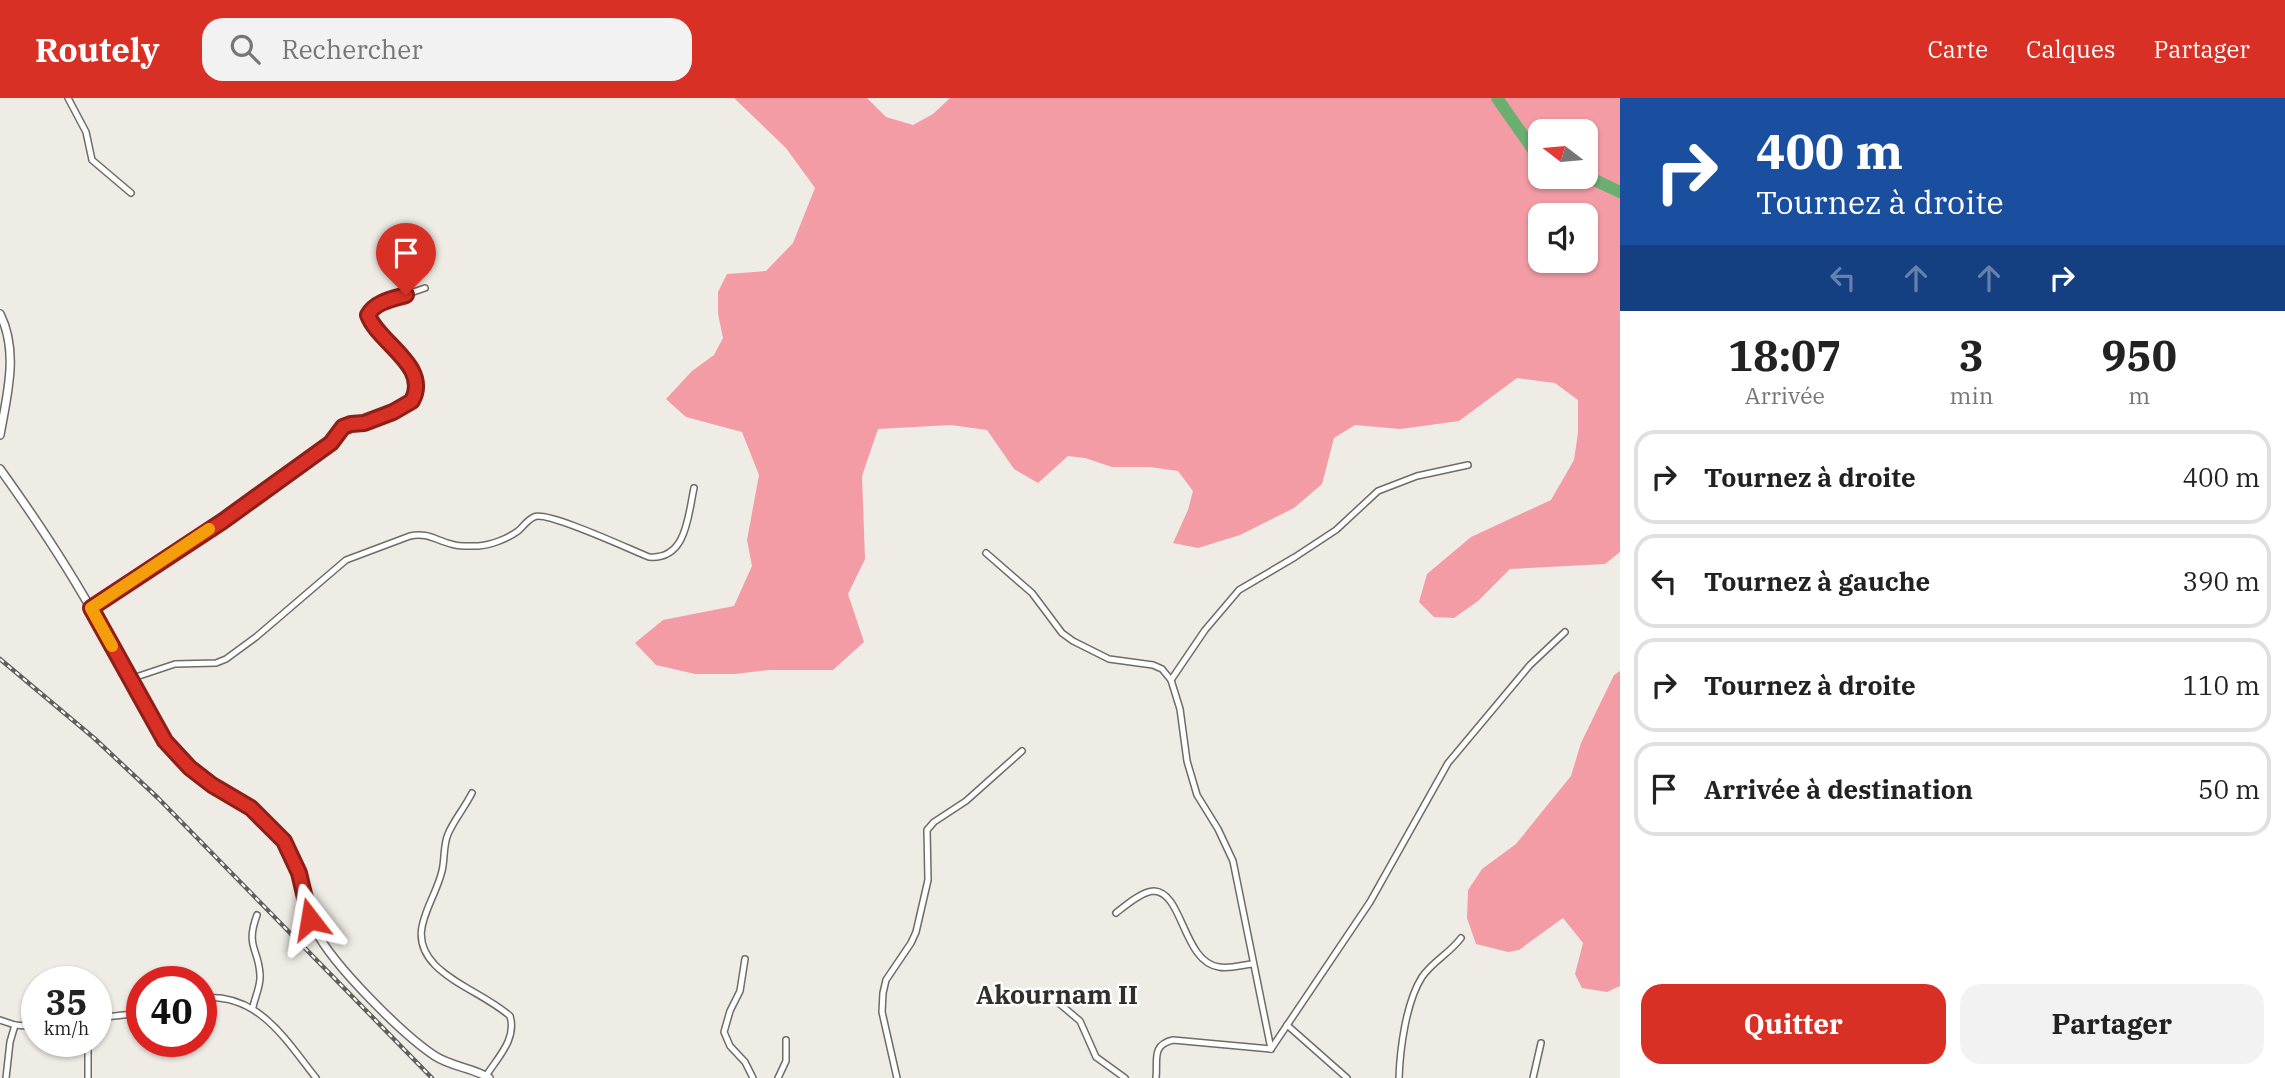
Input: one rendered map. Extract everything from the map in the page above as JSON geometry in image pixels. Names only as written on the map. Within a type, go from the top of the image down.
[{"type":"street","points":[[68,98],[86,132],[92,160],[131,193]]},
{"type":"street","points":[[91,608],[223,521],[331,443],[343,427],[364,423],[412,401],[417,386],[412,371],[373,326],[368,315],[378,304],[425,288]]},
{"type":"street","points":[[0,314],[6,326],[11,350],[0,435]]},
{"type":"street","points":[[1171,680],[1205,630],[1239,590],[1336,530],[1378,491],[1417,476],[1468,465]]},
{"type":"street","points":[[0,469],[44,536],[55,548],[165,741],[178,757],[212,785],[251,808],[284,841],[299,873],[307,909],[324,946],[367,994],[414,1040],[436,1057],[487,1077],[511,1038],[513,1024],[510,1016],[437,967],[426,954],[420,931],[422,919],[435,895],[443,870],[447,837],[472,793]]},
{"type":"street","points":[[131,679],[175,664],[216,663],[226,660],[256,638],[346,560],[410,536],[429,536],[452,545],[481,546],[517,532],[539,515],[570,524],[649,557],[663,556],[681,541],[694,488]]},
{"type":"street","points":[[986,553],[1032,593],[1062,633],[1073,641],[1110,659],[1163,668],[1171,680],[1180,709],[1187,761],[1197,795],[1233,861],[1271,1049]]},
{"type":"street","points":[[1271,1049],[1370,902],[1448,763],[1530,665],[1565,632]]},
{"type":"street","points":[[897,1078],[882,1012],[883,993],[886,980],[916,932],[928,880],[927,830],[1022,751]]},
{"type":"street","points":[[1116,913],[1146,893],[1159,893],[1168,898],[1187,938],[1208,962],[1217,967],[1252,964]]},
{"type":"street","points":[[253,1007],[261,980],[251,944],[257,915]]},
{"type":"street","points":[[1399,1078],[1399,1060],[1407,1015],[1422,976],[1461,938]]},
{"type":"street","points":[[745,959],[740,990],[724,1032],[730,1046],[745,1062],[753,1078]]},
{"type":"street","points":[[1048,994],[1080,1021],[1096,1057],[1125,1078]]},
{"type":"street","points":[[217,998],[253,1007],[281,1033],[316,1078]]},
{"type":"street","points":[[0,1020],[21,1026]]},
{"type":"street","points":[[6,1078],[15,1025]]},
{"type":"street","points":[[1287,1026],[1347,1078]]},
{"type":"street","points":[[778,1078],[786,1061],[786,1040]]},
{"type":"street","points":[[1156,1078],[1158,1050],[1162,1044],[1173,1040],[1271,1049]]},
{"type":"street","points":[[1533,1078],[1541,1043]]},
{"type":"street","points":[[88,1057],[88,1078]]},
{"type":"shaded area","points":[[734,98],[867,98],[886,117],[913,125],[933,114],[950,98],[1620,98],[1620,552],[1605,564],[1510,569],[1478,601],[1454,618],[1434,617],[1419,602],[1427,574],[1471,537],[1551,500],[1574,460],[1578,433],[1578,400],[1555,383],[1517,378],[1459,421],[1400,429],[1355,425],[1334,438],[1322,484],[1294,508],[1240,535],[1198,548],[1173,543],[1188,510],[1193,491],[1178,471],[1150,467],[1112,467],[1085,458],[1068,456],[1038,483],[1014,469],[987,430],[951,425],[878,429],[862,476],[865,559],[848,594],[864,642],[833,670],[695,674],[656,665],[635,643],[663,620],[734,606],[752,566],[747,540],[759,475],[742,432],[686,417],[666,399],[692,371],[714,355],[723,338],[718,314],[718,292],[727,274],[766,271],[793,243],[815,188],[786,148]]},
{"type":"shaded area","points":[[1620,671],[1620,986],[1607,992],[1582,988],[1575,974],[1583,943],[1563,918],[1519,950],[1508,952],[1476,944],[1467,918],[1468,890],[1482,869],[1516,844],[1571,776],[1581,743],[1614,675]]},
{"type":"waterway","points":[[1497,98],[1528,142]]},
{"type":"waterway","points":[[1598,182],[1620,192]]},
{"type":"railway","points":[[0,659],[94,738],[158,798],[432,1078]]},
{"type":"slow traffic","points":[[112,646],[91,608],[209,529]]},
{"type":"district","name":"Akournam II","points":[[1057,995]]},
{"type":"route","points":[[310,919],[295,860],[284,841],[251,808],[212,785],[178,757],[165,741],[91,608],[223,521],[331,443],[343,427],[364,423],[412,401],[417,386],[412,371],[373,326],[368,315],[378,304],[406,295]]}]
